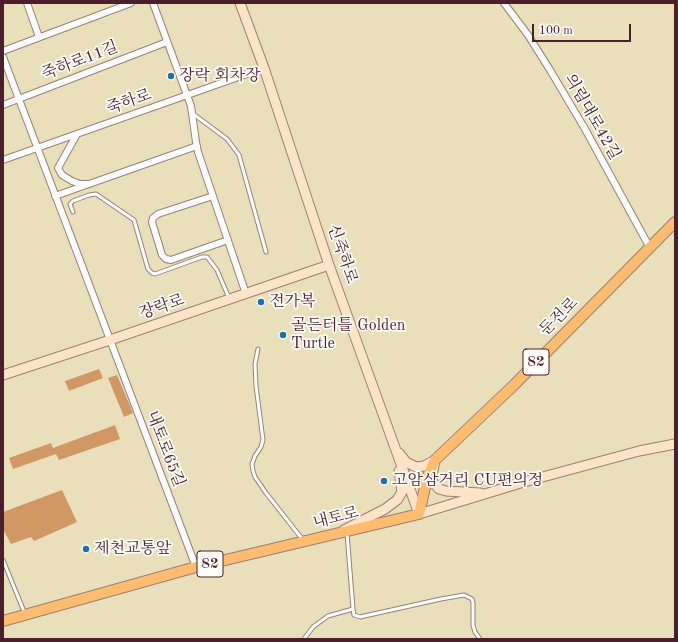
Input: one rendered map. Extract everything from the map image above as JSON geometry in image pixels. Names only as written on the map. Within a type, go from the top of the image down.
[{"type":"main road","name":"둔전로","points":[[419,514],[426,478],[436,460],[514,385],[675,222]]},
{"type":"main road","name":"내토로","points":[[3,621],[196,567],[419,514]]},
{"type":"street","points":[[27,3],[39,37]]},
{"type":"street","points":[[3,51],[131,3]]},
{"type":"street","points":[[153,3],[187,96],[192,113],[197,146],[246,294]]},
{"type":"street","name":"신죽하로","points":[[240,3],[264,68],[329,265],[419,514]]},
{"type":"street","name":"의림대로42길","points":[[504,3],[528,35],[550,70],[585,129],[650,248]]},
{"type":"street","name":"죽하로11길","points":[[3,105],[167,42]]},
{"type":"street","name":"내토로65길","points":[[3,57],[196,567]]},
{"type":"street","name":"죽하로","points":[[3,160],[264,68]]},
{"type":"street","points":[[77,134],[58,168],[62,175],[72,181],[80,184],[88,184]]},
{"type":"street","points":[[55,196],[197,146]]},
{"type":"street","points":[[213,196],[158,214],[153,218],[152,222],[162,255],[166,259],[171,260],[228,240]]},
{"type":"street","name":"장락로","points":[[3,375],[329,265]]},
{"type":"street","name":"내토로","points":[[419,514],[485,493],[639,451],[675,444]]},
{"type":"street","points":[[395,449],[406,462],[416,467],[424,466],[436,460]]},
{"type":"street","points":[[342,532],[385,509],[400,496],[402,487],[395,449]]},
{"type":"street","points":[[436,460],[432,477],[433,482],[439,488],[446,491],[485,493]]},
{"type":"lane","points":[[192,113],[227,139],[239,155],[266,252]]},
{"type":"lane","points":[[73,212],[70,204],[73,201],[96,194],[134,220],[148,269],[152,273],[155,274],[202,256],[207,257],[217,270],[229,299]]},
{"type":"lane","points":[[258,349],[255,364],[256,386],[263,440],[252,464],[253,471],[262,489],[304,541]]},
{"type":"lane","points":[[342,532],[354,615],[360,617],[464,595],[472,599],[474,603],[473,626],[480,639]]},
{"type":"lane","points":[[3,560],[26,615]]},
{"type":"lane","points":[[304,639],[320,620],[328,616],[353,609]]},
{"type":"building","points":[[99,369],[103,378],[69,391],[65,381]]},
{"type":"building","points":[[117,375],[133,413],[124,417],[108,378]]},
{"type":"building","points":[[115,425],[120,439],[59,460],[56,454],[13,469],[9,458],[51,443],[53,448]]},
{"type":"building","points":[[62,490],[77,522],[34,541],[31,537],[11,544],[3,529],[3,512]]},
{"type":"place","name":"장락 회차장","points":[[171,76]]},
{"type":"place","name":"전가복","points":[[261,302]]},
{"type":"place","name":"골든터틀 Golden Turtle","points":[[283,335]]},
{"type":"place","name":"고암삼거리 CU편의정","points":[[384,481]]},
{"type":"place","name":"제천교통앞","points":[[86,549]]}]
